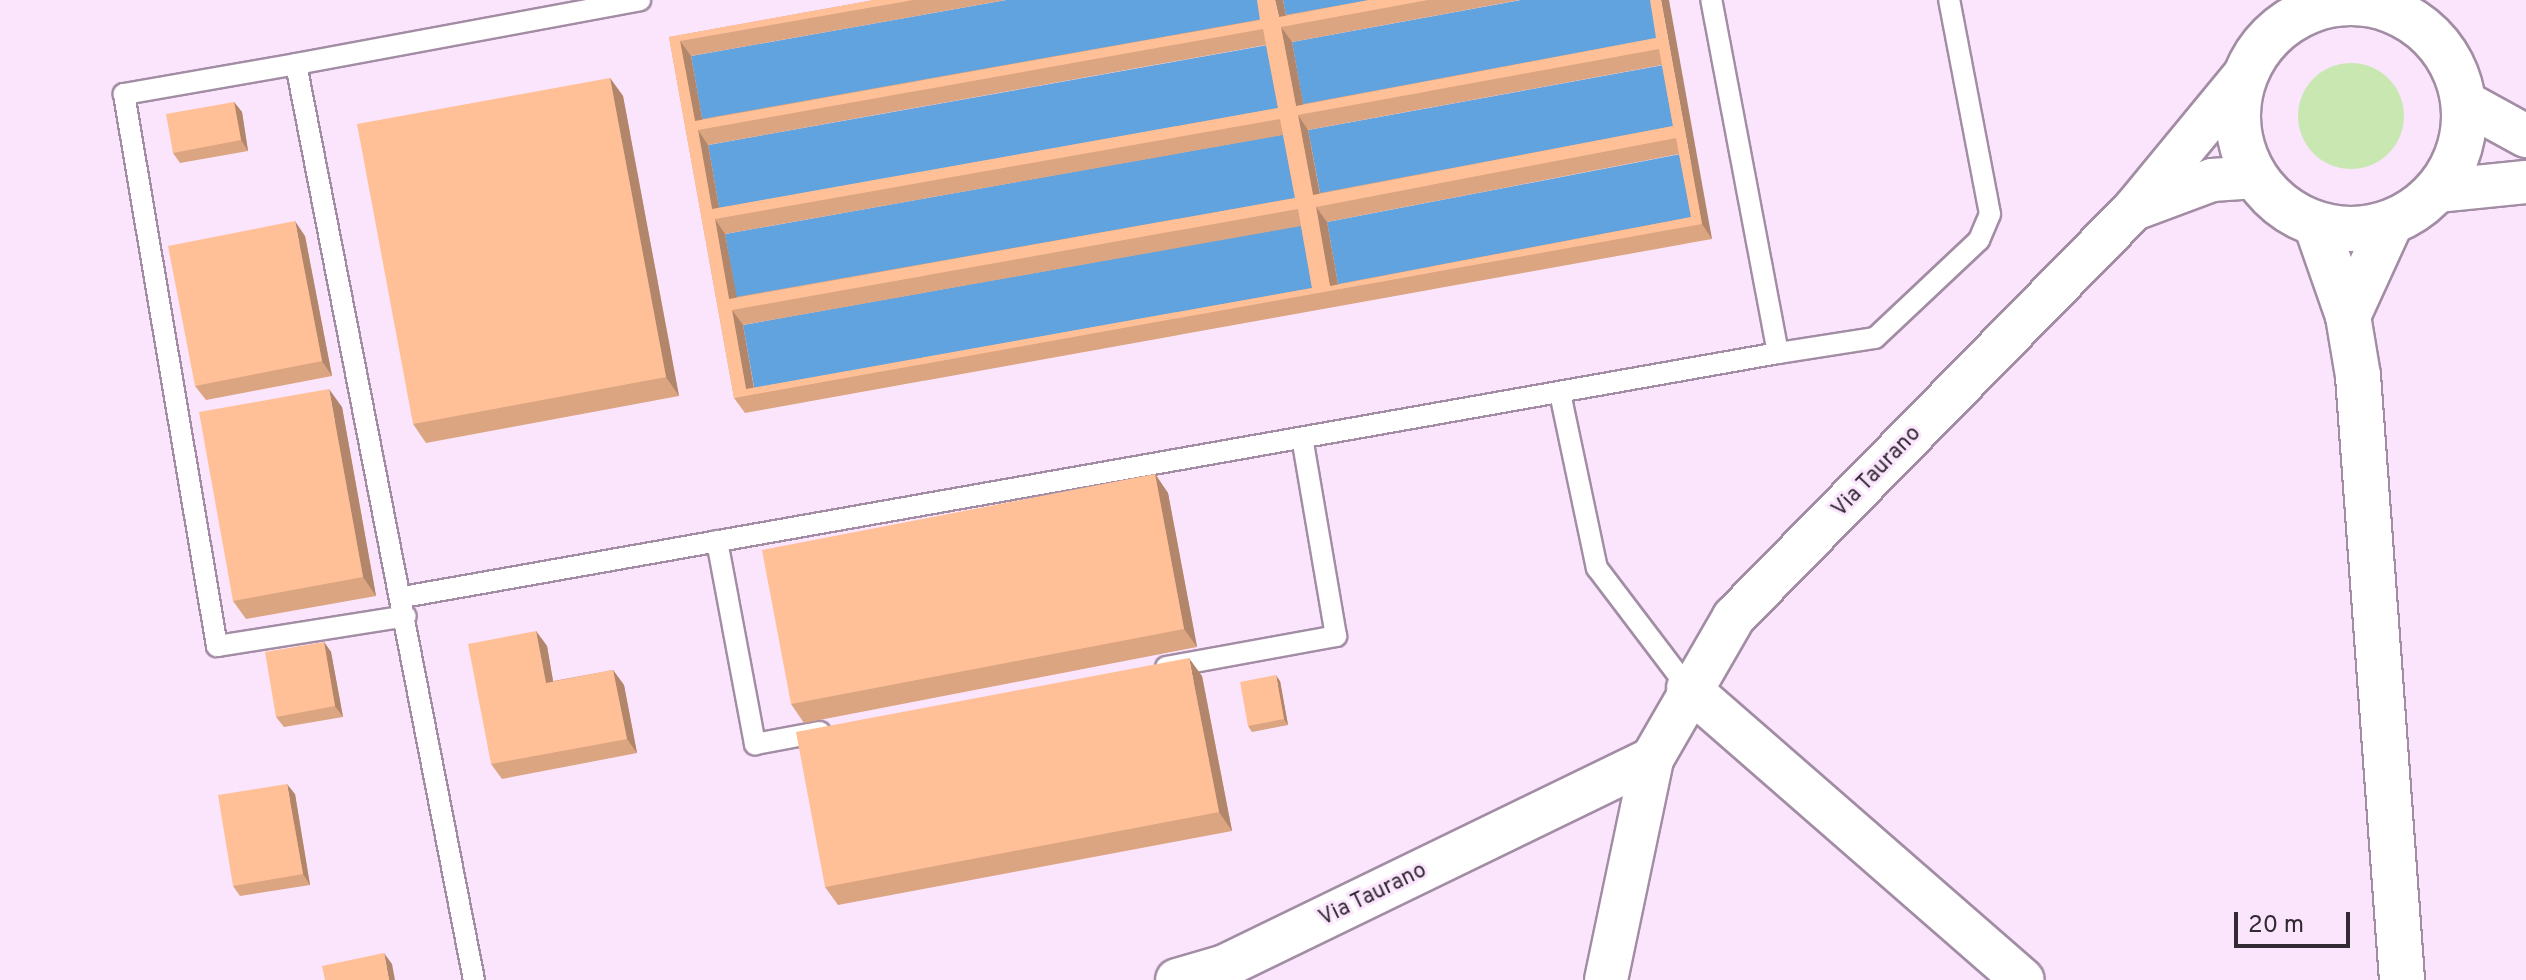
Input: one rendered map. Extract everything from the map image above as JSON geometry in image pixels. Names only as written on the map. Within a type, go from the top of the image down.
[{"type":"street","points":[[2253,61],[2283,26],[2345,2],[2379,6],[2437,41],[2464,102],[2460,149],[2437,191],[2391,222],[2353,229],[2316,224],[2272,197],[2256,177],[2238,126],[2253,61],[2258,0]]},
{"type":"street","name":"Via Taurano","points":[[1606,980],[1652,759],[1688,688],[1734,617],[2134,209],[2253,61]]},
{"type":"street","points":[[2464,102],[2526,136]]},
{"type":"street","name":"Via Taurano","points":[[2134,209],[2212,180],[2256,177]]},
{"type":"street","points":[[2437,191],[2526,182]]},
{"type":"street","points":[[2348,316],[2391,222]]},
{"type":"street","points":[[2316,224],[2348,316],[2402,980]]},
{"type":"street","points":[[1688,688],[2023,980]]},
{"type":"street","name":"Via Taurano","points":[[1177,980],[1225,966],[1652,759]]},
{"type":"lane","points":[[640,0],[124,94],[217,646],[717,541],[1875,338],[1979,240],[1990,214],[1949,0]]},
{"type":"lane","points":[[1711,0],[1778,353]]},
{"type":"lane","points":[[296,64],[404,607],[474,980]]},
{"type":"lane","points":[[1560,393],[1597,568],[1688,688]]},
{"type":"lane","points":[[1148,671],[1336,636],[1302,438]]},
{"type":"lane","points":[[717,541],[755,744],[850,726]]},
{"type":"green space","points":[[2351,63],[2371,67],[2388,79],[2400,96],[2404,116],[2400,136],[2388,153],[2371,165],[2351,169],[2331,165],[2314,153],[2302,136],[2298,116],[2302,96],[2314,79],[2331,67]]},
{"type":"water","points":[[1006,0],[1265,0],[1271,34],[705,135],[691,56]]},
{"type":"water","points":[[1283,0],[1459,0],[1289,32]]},
{"type":"water","points":[[1521,0],[1658,0],[1667,52],[1306,121],[1292,42]]},
{"type":"water","points":[[1274,44],[1288,123],[722,224],[708,145]]},
{"type":"water","points":[[1669,64],[1683,141],[1323,209],[1308,130]]},
{"type":"water","points":[[1291,133],[1305,213],[739,314],[725,234]]},
{"type":"water","points":[[1686,153],[1702,232],[1341,301],[1327,222]]},
{"type":"water","points":[[1308,224],[1323,303],[757,404],[743,325]]},
{"type":"building","points":[[874,0],[913,0],[680,41],[695,121],[1260,20],[1257,0],[1275,0],[1279,17],[1369,0],[1428,0],[1281,27],[1296,106],[1656,38],[1650,0],[1661,0],[1702,224],[734,398],[669,37]],"holes":[[[1263,29],[1278,108],[712,209],[698,130]],[[1659,49],[1673,126],[1313,195],[1298,115]],[[1280,119],[1295,198],[729,299],[715,219]],[[1676,138],[1691,217],[1330,286],[1316,207]],[[1298,209],[1312,288],[746,389],[732,310]]]},
{"type":"building","points":[[610,78],[666,377],[413,424],[357,124]]},
{"type":"building","points":[[234,102],[241,140],[173,153],[166,114]]},
{"type":"building","points":[[295,221],[322,361],[195,386],[168,246]]},
{"type":"building","points":[[329,389],[363,577],[233,601],[199,412]]},
{"type":"building","points":[[1155,474],[1184,629],[791,704],[762,550]]},
{"type":"building","points":[[536,631],[546,683],[613,670],[627,739],[491,764],[468,644]]},
{"type":"building","points":[[324,642],[335,706],[276,717],[265,652]]},
{"type":"building","points":[[1189,658],[1219,812],[825,887],[796,732]]},
{"type":"building","points":[[1276,675],[1284,719],[1248,726],[1240,682]]},
{"type":"building","points":[[287,784],[303,874],[233,886],[218,795]]},
{"type":"building","points":[[384,953],[389,980],[325,980],[322,966]]}]
